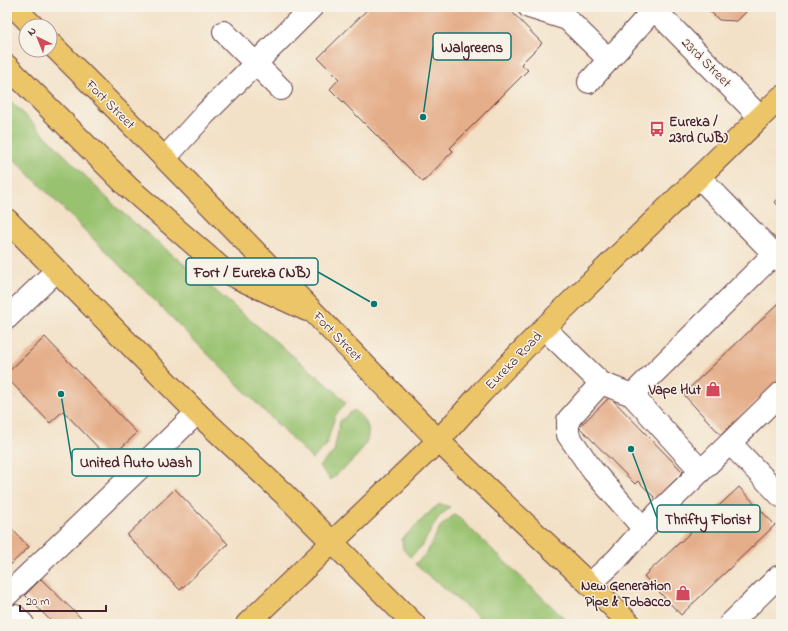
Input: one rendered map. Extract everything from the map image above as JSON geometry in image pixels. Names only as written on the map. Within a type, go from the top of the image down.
[{"type":"main road","points":[[14,7],[25,18]]},
{"type":"main road","name":"Fort Street","points":[[58,51],[165,158],[438,440],[590,584],[630,624]]},
{"type":"main road","points":[[7,66],[128,187],[227,273],[319,316]]},
{"type":"main road","name":"Eureka Road","points":[[247,624],[332,544],[438,440],[544,328],[781,98]]},
{"type":"main road","points":[[7,220],[197,413],[284,494],[332,544],[414,624]]},
{"type":"street","points":[[165,158],[312,7]]},
{"type":"street","points":[[529,7],[561,13],[609,60]]},
{"type":"street","points":[[589,82],[653,8]]},
{"type":"street","name":"23rd Street","points":[[653,8],[760,117]]},
{"type":"street","points":[[224,32],[281,89]]},
{"type":"street","points":[[632,396],[778,258],[699,177]]},
{"type":"street","points":[[7,318],[56,271]]},
{"type":"street","points":[[544,328],[601,383],[632,396],[700,471]]},
{"type":"street","points":[[601,383],[568,420],[568,435],[593,471],[644,529]]},
{"type":"street","points":[[590,584],[617,559],[658,513],[781,393]]},
{"type":"street","points":[[7,596],[197,413]]},
{"type":"street","points":[[730,443],[781,496]]},
{"type":"street","points":[[730,624],[778,577],[781,580]]},
{"type":"street","points":[[7,624],[15,616],[23,624]]},
{"type":"green space","points":[[7,97],[118,209],[336,392],[346,403],[335,416],[326,446],[312,459],[7,152]]},
{"type":"green space","points":[[354,410],[365,421],[368,429],[368,438],[364,446],[352,461],[331,480],[319,466],[334,452],[340,421]]},
{"type":"green space","points":[[440,504],[450,507],[438,518],[422,546],[410,557],[403,549],[402,539]]},
{"type":"green space","points":[[455,514],[570,624],[487,624],[417,566],[415,564],[426,554],[440,527]]},
{"type":"building","points":[[370,7],[507,7],[542,43],[521,64],[528,70],[450,148],[453,151],[423,182],[330,89],[339,79],[318,58]]},
{"type":"building","points":[[706,7],[751,7],[737,21],[719,20]]},
{"type":"building","points":[[781,196],[781,209],[775,202]]},
{"type":"building","points":[[778,304],[781,307],[781,378],[721,435],[683,394]]},
{"type":"building","points":[[45,337],[137,433],[109,459],[63,411],[50,423],[7,378],[7,373]]},
{"type":"building","points":[[610,397],[683,472],[656,499],[638,481],[635,484],[579,427]]},
{"type":"building","points":[[739,487],[775,525],[681,615],[644,576]]},
{"type":"building","points":[[175,489],[228,544],[180,590],[127,535]]},
{"type":"building","points":[[8,525],[29,547],[7,568],[7,526]]},
{"type":"building","points":[[41,579],[87,624],[54,624],[25,595]]},
{"type":"place","name":"Walgreens","points":[[423,117]]},
{"type":"place","name":"Eureka / 23rd (WB)","points":[[657,129]]},
{"type":"place","name":"Fort / Eureka (NB)","points":[[374,304]]},
{"type":"place","name":"Vape Hut","points":[[713,389]]},
{"type":"place","name":"United Auto Wash","points":[[61,394]]},
{"type":"place","name":"Thrifty Florist","points":[[631,449]]},
{"type":"place","name":"New Generation Pipe & Tobacco","points":[[683,593]]}]
